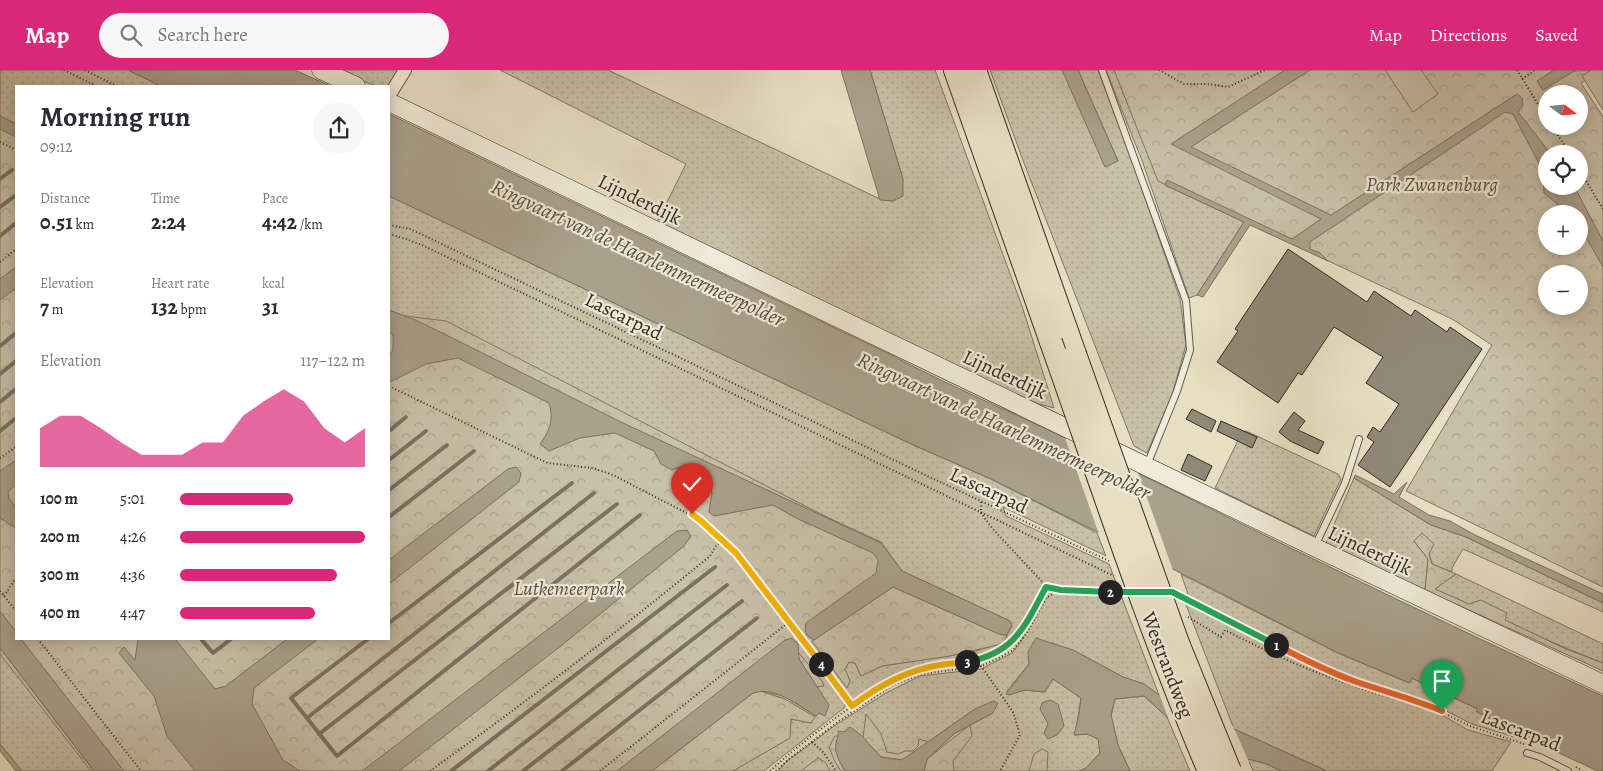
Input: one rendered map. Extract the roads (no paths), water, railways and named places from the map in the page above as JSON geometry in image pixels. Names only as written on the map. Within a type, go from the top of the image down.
[{"type":"highway","name":"Westrandweg","points":[[955,70],[1107,502],[1164,658],[1209,771]]},
{"type":"highway","name":"Westrandweg","points":[[975,70],[1178,643],[1230,771]]},
{"type":"street","points":[[322,70],[354,85]]},
{"type":"street","points":[[390,94],[405,70]]},
{"type":"street","name":"Lijnderdijk","points":[[390,102],[1603,684]]},
{"type":"lane","points":[[1102,70],[1186,301],[1190,350],[1178,391],[1146,466]]},
{"type":"lane","points":[[1314,547],[1345,483],[1359,440]]},
{"type":"lane","points":[[1527,753],[1571,768]]},
{"type":"water","points":[[128,70],[295,70],[328,85],[159,85]]},
{"type":"water","points":[[841,70],[870,70],[903,179],[903,196],[893,201],[880,200]]},
{"type":"water","points":[[1062,70],[1078,70],[1118,161],[1105,167]]},
{"type":"water","points":[[1285,70],[1310,70],[1191,147],[1331,215],[1517,94],[1522,98],[1523,105],[1518,112],[1544,145],[1538,145],[1538,162],[1513,114],[1505,112],[1310,242],[1310,249],[1320,253],[1328,261],[1250,225],[1203,297],[1197,295],[1244,222],[1165,185],[1167,180],[1292,239],[1321,219],[1171,144]]},
{"type":"water","points":[[1554,70],[1576,70],[1551,85],[1540,85],[1537,81]]},
{"type":"water","name":"Ringvaart van de Haarlemmermeerpolder","points":[[390,114],[1539,667],[1603,696],[1603,771],[1593,769],[1565,756],[1476,711],[1478,709],[1412,678],[1410,683],[1338,653],[991,479],[909,443],[390,196]]},
{"type":"water","points":[[0,116],[15,124],[15,136],[0,129]]},
{"type":"water","points":[[1546,195],[1579,195],[1584,205],[1558,205]]},
{"type":"water","points":[[1588,213],[1603,241],[1603,267],[1588,241]]},
{"type":"water","points":[[15,268],[15,289],[0,300],[0,279]]},
{"type":"water","points":[[390,310],[418,321],[623,423],[881,543],[902,571],[1010,621],[1012,626],[1006,635],[999,634],[893,587],[814,640],[805,631],[806,623],[876,573],[878,560],[873,553],[798,519],[773,505],[714,516],[709,512],[712,493],[706,475],[685,465],[672,470],[661,464],[654,451],[615,433],[580,438],[549,451],[540,444],[550,425],[549,403],[458,358],[426,364],[390,382],[390,354],[393,350],[393,335],[390,332]]},
{"type":"water","points":[[15,461],[15,485],[8,492],[9,498],[15,507],[15,527],[0,518],[0,471]]},
{"type":"water","points":[[516,467],[521,473],[519,482],[390,583],[390,559],[508,469]]},
{"type":"water","points":[[1355,475],[1394,494],[1407,482],[1399,497],[1429,515],[1450,521],[1475,535],[1603,594],[1603,603],[1466,537],[1431,525],[1354,478]]},
{"type":"water","points":[[687,530],[691,536],[684,546],[562,645],[399,771],[362,771],[677,531]]},
{"type":"water","points":[[0,611],[15,631],[15,640],[22,640],[124,771],[94,771],[0,648]]},
{"type":"water","points":[[792,638],[798,644],[799,659],[829,705],[825,716],[819,713],[816,716],[778,694],[770,692],[753,693],[652,771],[617,771],[785,640]]},
{"type":"water","points":[[1036,638],[1073,650],[1123,677],[1144,684],[1159,695],[1327,771],[1281,771],[1267,764],[1248,759],[1167,717],[1144,696],[1115,699],[1111,715],[1118,745],[1130,771],[1079,771],[1086,768],[1100,753],[1098,739],[1087,734],[1074,735],[1081,698],[1053,679],[1045,692],[1025,690],[1009,695],[1006,694],[1029,664],[1028,652]]},
{"type":"water","points":[[138,640],[176,640],[215,689],[226,686],[286,640],[317,640],[254,688],[252,704],[283,760],[300,771],[195,771],[167,736],[154,696],[119,653],[124,647],[135,660]]},
{"type":"water","points":[[1050,700],[1058,704],[1064,726],[1057,735],[1048,739],[1044,733],[1048,724],[1040,709],[1042,703]]},
{"type":"water","points":[[993,701],[998,703],[993,713],[955,733],[927,759],[924,771],[845,771],[838,757],[836,741],[838,731],[844,732],[850,727],[861,735],[881,757],[902,760],[975,709]]},
{"type":"water","points":[[0,744],[22,771],[16,771],[0,751]]},
{"type":"waterway","points":[[0,179],[12,170]]},
{"type":"waterway","points":[[0,207],[15,196]]},
{"type":"waterway","points":[[0,236],[15,224]]},
{"type":"waterway","points":[[0,346],[15,334]]},
{"type":"waterway","points":[[0,374],[15,362]]},
{"type":"waterway","points":[[0,402],[15,390]]},
{"type":"waterway","points":[[390,430],[406,417]]},
{"type":"waterway","points":[[0,431],[15,419]]},
{"type":"waterway","points":[[390,459],[426,431]]},
{"type":"waterway","points":[[390,489],[447,445]]},
{"type":"waterway","points":[[390,516],[474,451]]},
{"type":"waterway","points":[[390,622],[572,483]]},
{"type":"waterway","points":[[307,718],[594,493]]},
{"type":"waterway","points":[[319,734],[617,504]]},
{"type":"waterway","points":[[367,640],[291,698],[337,756],[640,515]]},
{"type":"waterway","points":[[451,771],[715,567]]},
{"type":"waterway","points":[[488,771],[727,585]]},
{"type":"waterway","points":[[523,771],[742,601]]},
{"type":"waterway","points":[[562,771],[757,618]]},
{"type":"waterway","points":[[202,640],[213,653],[230,640]]},
{"type":"park label","name":"Park Zwanenburg","points":[[1432,184]]},
{"type":"park label","name":"Lutkemeerpark","points":[[569,588]]}]
